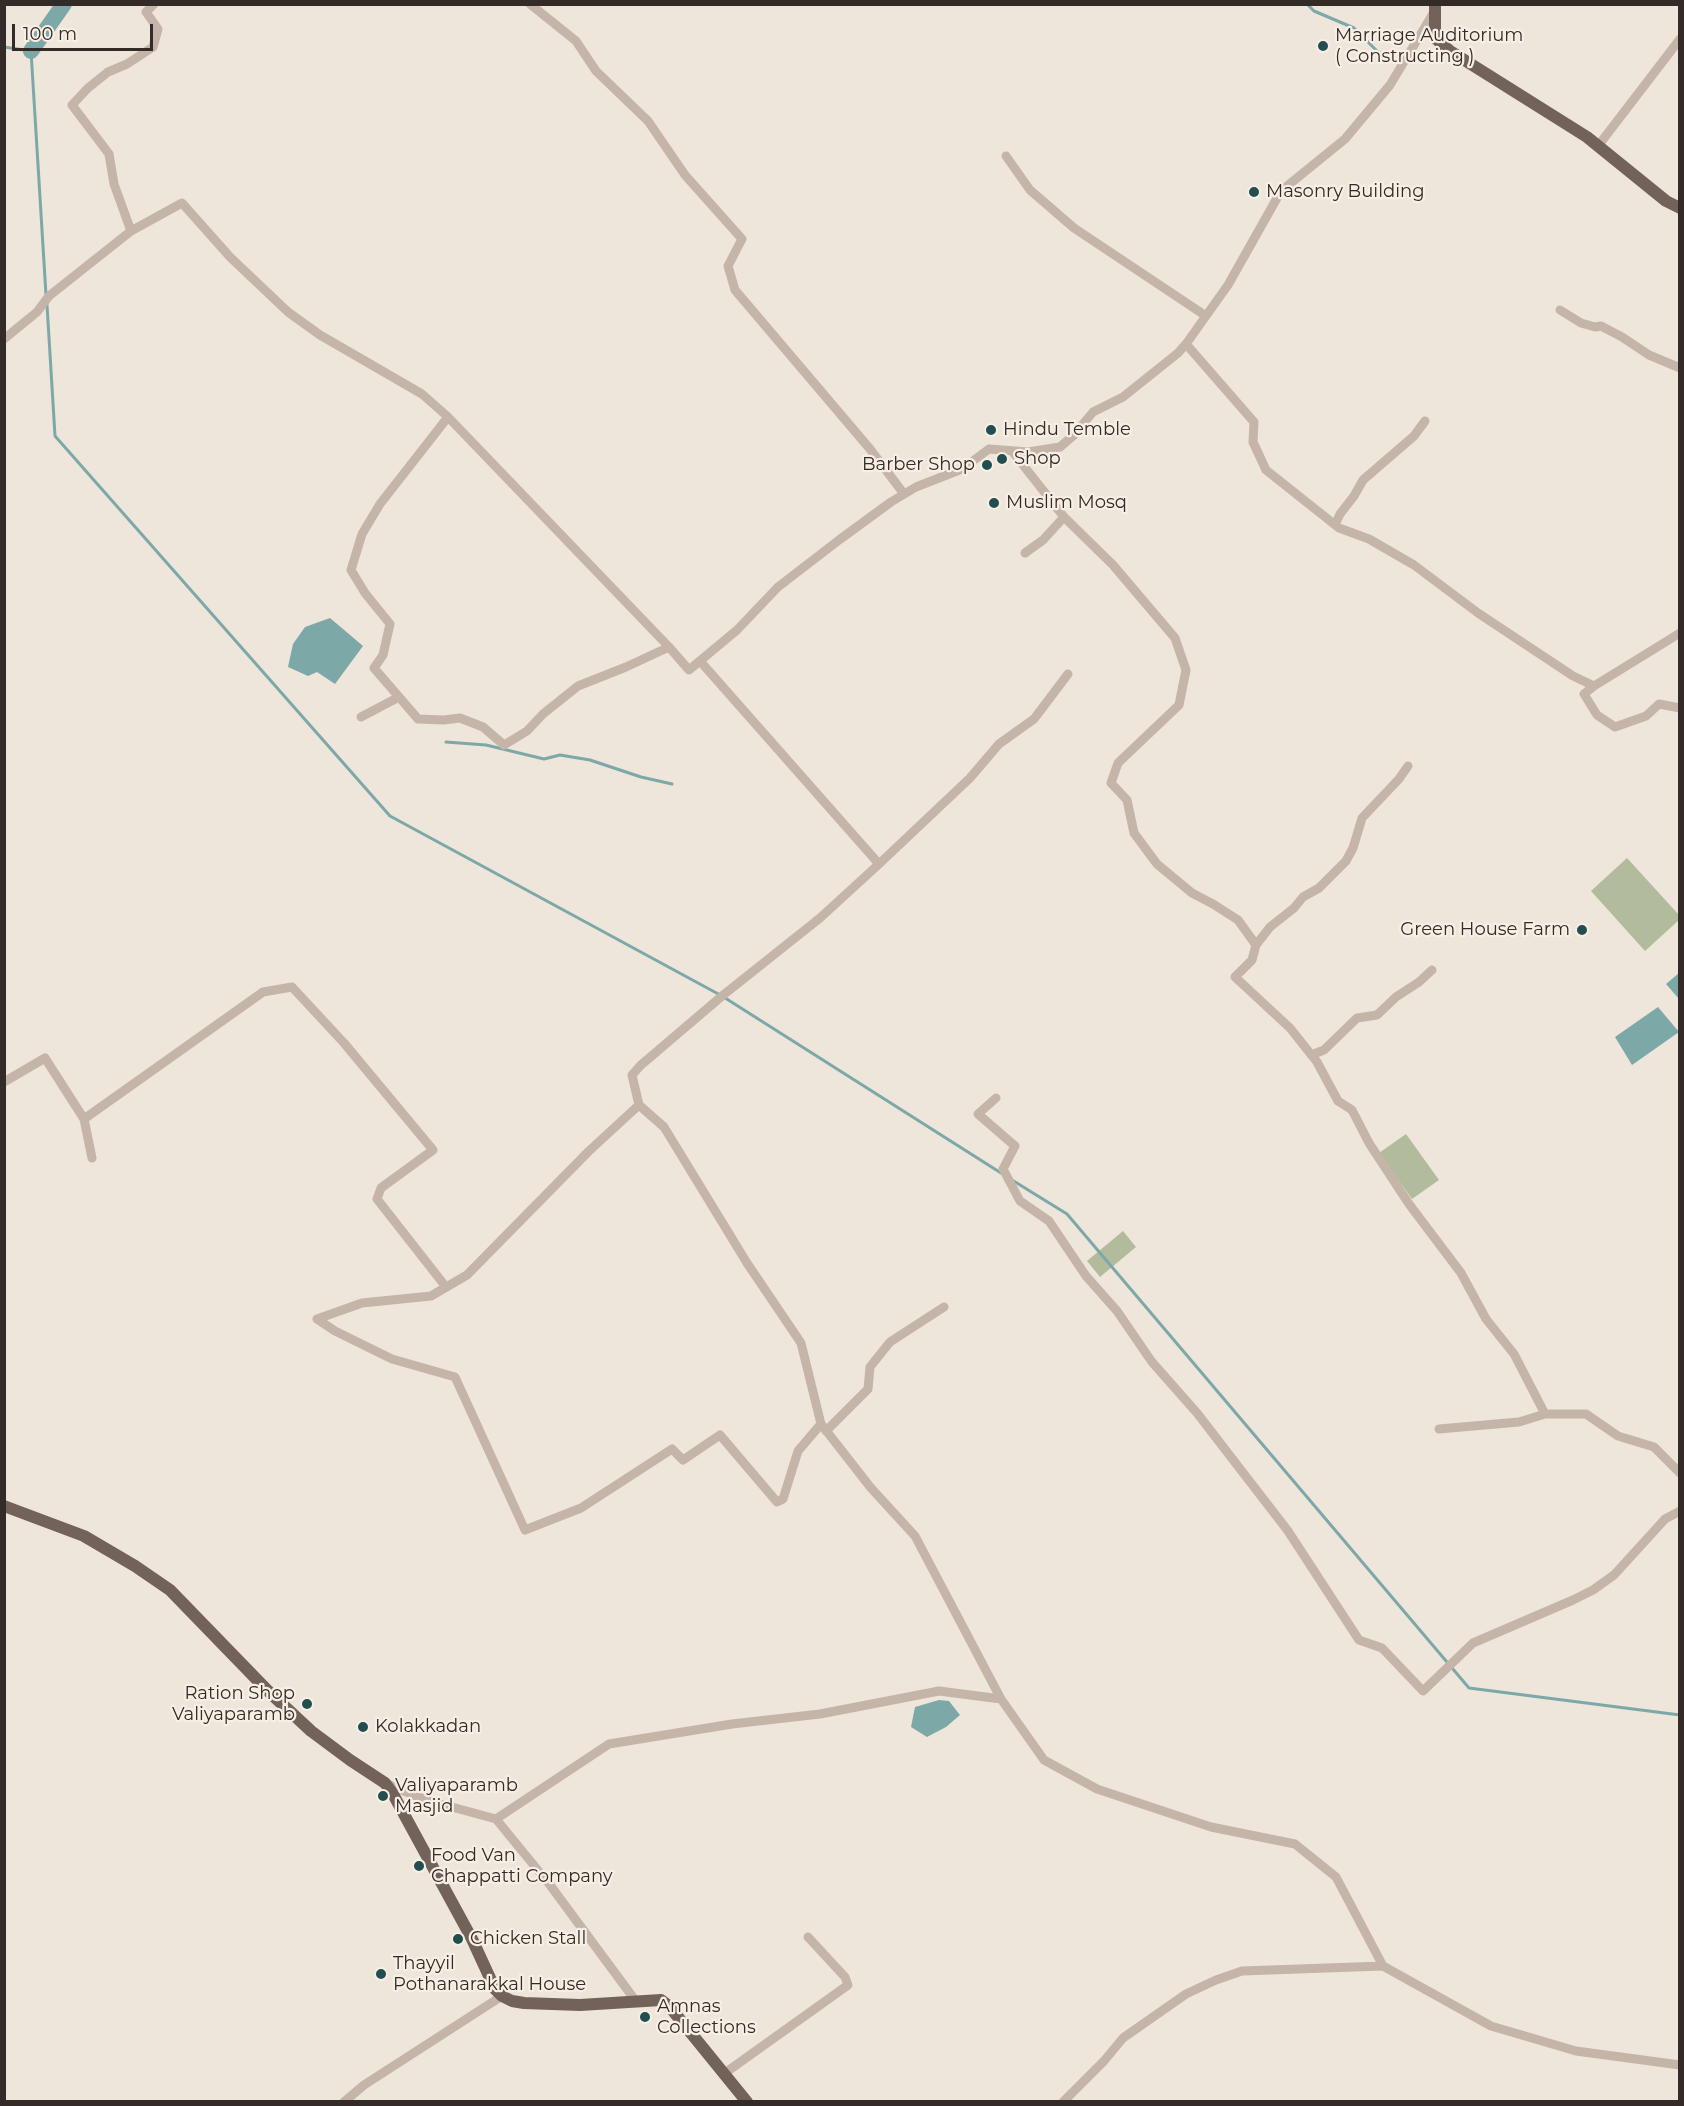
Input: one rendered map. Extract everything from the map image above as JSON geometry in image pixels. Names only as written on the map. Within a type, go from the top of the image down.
[{"type":"main road","points":[[1436,6],[1435,38],[1450,51],[1587,137],[1666,201],[1680,208]]},
{"type":"main road","points":[[4,1506],[84,1536],[170,1590],[267,1690],[311,1731],[385,1783],[472,1939],[495,1989],[502,1996],[524,2003],[580,2005],[661,2000],[669,2006],[747,2102]]},
{"type":"street","points":[[131,231],[114,184],[110,154],[72,105],[108,72],[127,64],[153,47],[158,29],[147,12],[154,4]]},
{"type":"street","points":[[530,4],[576,41],[596,71],[648,120],[686,175],[742,239],[728,266],[735,290],[870,449],[904,494]]},
{"type":"street","points":[[4,339],[37,312],[50,296],[131,231],[182,203],[230,257],[288,312],[320,336],[422,394],[447,417],[689,670],[737,630],[778,587],[904,494],[962,469],[989,449],[1028,452],[1060,447],[1074,435],[1093,412],[1123,397],[1186,344],[1228,285],[1281,191],[1344,139],[1390,85],[1436,6]]},
{"type":"street","points":[[1598,146],[1680,39]]},
{"type":"street","points":[[1006,156],[1030,190],[1074,228],[1206,316]]},
{"type":"street","points":[[1560,310],[1581,323],[1595,327],[1601,326],[1649,355],[1680,369]]},
{"type":"street","points":[[1186,344],[1254,422],[1253,442],[1266,470],[1339,528],[1370,539],[1414,565],[1483,616],[1573,676],[1594,686]]},
{"type":"street","points":[[447,417],[380,504],[362,534],[351,570],[365,593],[390,624],[383,655],[374,668],[418,719],[460,718],[483,727],[504,745],[527,731],[543,714],[578,686],[669,647]]},
{"type":"street","points":[[1335,525],[1340,513],[1363,480],[1414,436],[1425,421]]},
{"type":"street","points":[[1012,451],[1064,517],[1113,566],[1175,638],[1186,670],[1179,705],[1118,763],[1111,783],[1127,800],[1134,833],[1157,864],[1192,893],[1238,920],[1256,945]]},
{"type":"street","points":[[1025,553],[1043,540],[1064,517]]},
{"type":"street","points":[[1680,633],[1584,694],[1597,715],[1616,727],[1646,716],[1659,704],[1680,708]]},
{"type":"street","points":[[700,661],[879,864]]},
{"type":"street","points":[[1068,674],[1034,719],[999,744],[970,778],[879,864],[820,918],[722,996],[641,1065],[632,1075],[639,1105],[664,1127],[747,1263],[801,1343],[824,1427],[871,1488],[915,1536],[1001,1699],[1044,1760],[1097,1789],[1211,1827],[1295,1844],[1336,1877],[1383,1966]]},
{"type":"street","points":[[361,717],[399,697]]},
{"type":"street","points":[[1408,766],[1399,779],[1362,818],[1353,848],[1346,861],[1319,888],[1303,897],[1294,908],[1270,927],[1256,945],[1252,960],[1235,977],[1290,1028],[1311,1055],[1338,1101],[1352,1110],[1369,1143],[1409,1203],[1461,1273],[1486,1319],[1514,1354],[1545,1414]]},
{"type":"street","points":[[1311,1055],[1324,1050],[1357,1018],[1377,1015],[1396,997],[1419,982],[1432,970]]},
{"type":"street","points":[[84,1119],[263,992],[292,987],[344,1043],[433,1150],[381,1188],[376,1199],[446,1287]]},
{"type":"street","points":[[4,1082],[45,1059],[84,1119],[92,1158]]},
{"type":"street","points":[[996,1098],[978,1114],[1015,1146],[1003,1169],[1020,1201],[1049,1221],[1086,1276],[1116,1311],[1152,1362],[1197,1413],[1288,1531],[1359,1640],[1382,1648],[1422,1691],[1473,1643],[1593,1590],[1614,1575],[1665,1519],[1680,1511]]},
{"type":"street","points":[[639,1105],[589,1151],[467,1275],[431,1296],[362,1303],[317,1319],[335,1331],[392,1359],[455,1377],[525,1530],[581,1508],[672,1449],[683,1460],[720,1435],[777,1502],[783,1499],[798,1451],[868,1389],[870,1367],[890,1342],[944,1307]]},
{"type":"street","points":[[1439,1429],[1519,1422],[1545,1414],[1586,1414],[1618,1436],[1654,1446],[1680,1473]]},
{"type":"street","points":[[496,1819],[609,1744],[732,1724],[820,1714],[939,1691],[1001,1699]]},
{"type":"street","points":[[385,1783],[426,1800],[496,1819],[550,1885],[635,2000]]},
{"type":"street","points":[[724,2073],[848,1985],[845,1977],[808,1937]]},
{"type":"street","points":[[1063,2102],[1123,2038],[1186,1994],[1242,1971],[1383,1966],[1491,2026],[1576,2051],[1680,2065]]},
{"type":"street","points":[[349,2100],[364,2085],[502,1996]]},
{"type":"green space","points":[[1627,858],[1679,915],[1679,920],[1645,951],[1591,891]]},
{"type":"green space","points":[[1406,1134],[1439,1180],[1412,1199],[1379,1153]]},
{"type":"green space","points":[[1123,1231],[1136,1247],[1100,1277],[1087,1261]]},
{"type":"water","points":[[330,618],[363,646],[335,684],[317,672],[308,676],[288,667],[293,644],[305,627]]},
{"type":"water","points":[[1679,973],[1679,999],[1666,984]]},
{"type":"water","points":[[1658,1007],[1679,1032],[1632,1065],[1615,1037]]},
{"type":"water","points":[[939,1700],[949,1701],[960,1715],[946,1727],[927,1737],[911,1727],[915,1707]]},
{"type":"waterway","points":[[31,51],[64,4]]},
{"type":"waterway","points":[[1307,4],[1314,11],[1354,28],[1377,51],[1395,62]]},
{"type":"waterway","points":[[4,47],[31,51],[46,295]]},
{"type":"waterway","points":[[47,305],[55,436],[390,816],[722,996],[1001,1173]]},
{"type":"waterway","points":[[446,742],[486,745],[544,759],[560,755],[590,760],[641,777],[672,784]]},
{"type":"waterway","points":[[1012,1180],[1067,1214],[1469,1688],[1680,1715]]},
{"type":"place","name":"Marriage Auditorium ( Constructing )","points":[[1323,46]]},
{"type":"place","name":"Masonry Building","points":[[1254,192]]},
{"type":"place","name":"Hindu Temble","points":[[991,430]]},
{"type":"place","name":"Shop","points":[[1002,459]]},
{"type":"place","name":"Barber Shop","points":[[987,465]]},
{"type":"place","name":"Muslim Mosq","points":[[994,503]]},
{"type":"place","name":"Green House Farm","points":[[1582,930]]},
{"type":"place","name":"Ration Shop Valiyaparamb","points":[[307,1704]]},
{"type":"place","name":"Kolakkadan","points":[[363,1727]]},
{"type":"place","name":"Valiyaparamb Masjid","points":[[383,1796]]},
{"type":"place","name":"Food Van Chappatti Company","points":[[419,1866]]},
{"type":"place","name":"Chicken Stall","points":[[458,1939]]},
{"type":"place","name":"Thayyil Pothanarakkal House","points":[[381,1974]]},
{"type":"place","name":"Amnas Collections","points":[[645,2017]]}]
